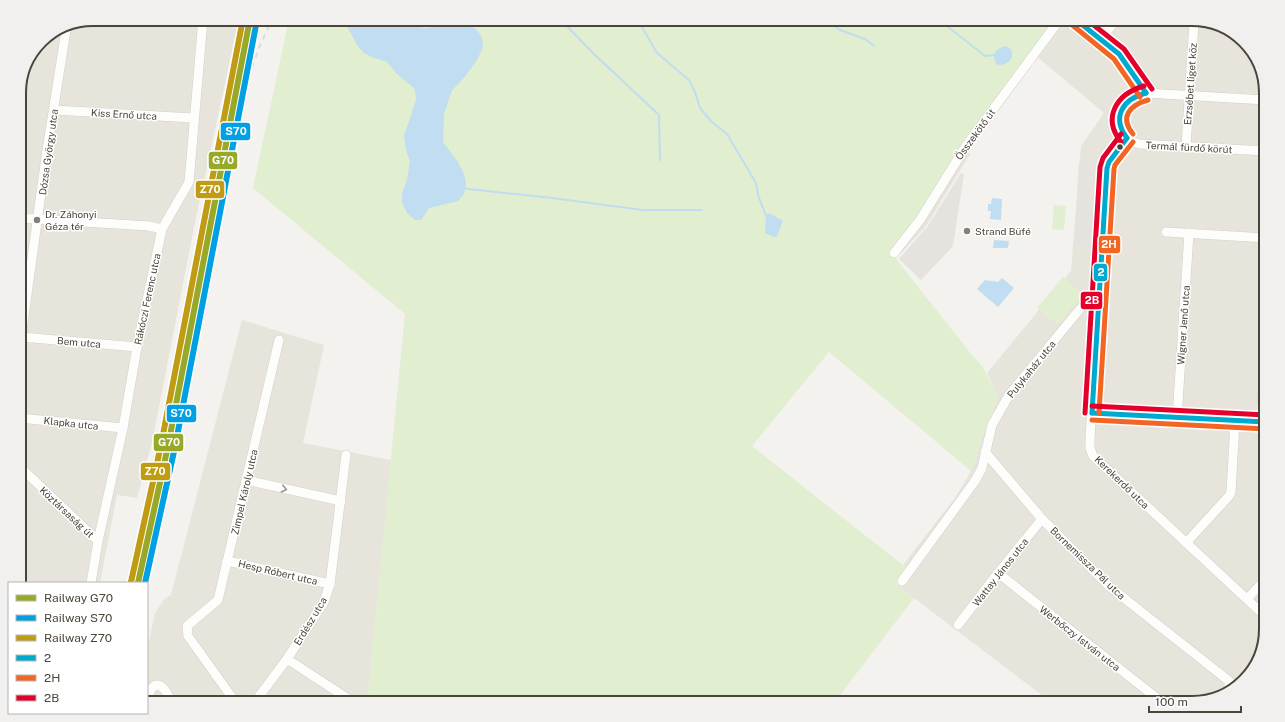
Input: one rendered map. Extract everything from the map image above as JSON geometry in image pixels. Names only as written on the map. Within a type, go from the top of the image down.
[{"type":"street","name":"Rákóczi Ferenc utca","points":[[91,582],[98,541],[123,428],[137,347],[162,229],[189,182],[193,118],[202,26]]},
{"type":"street","name":"Összekötő út","points":[[894,252],[920,220],[955,162],[971,139],[1055,26]]},
{"type":"street","points":[[1085,26],[1119,54],[1146,93]]},
{"type":"street","points":[[1101,38],[1111,26]]},
{"type":"street","name":"Erzsébet liget köz","points":[[1186,147],[1194,26]]},
{"type":"street","name":"Dózsa György utca","points":[[26,295],[39,219],[66,32]]},
{"type":"street","points":[[1127,138],[1121,128],[1121,111],[1130,98],[1139,94],[1146,93],[1259,100]]},
{"type":"street","name":"Kiss Ernő utca","points":[[54,110],[193,118]]},
{"type":"street","name":"Termál fürdő körút","points":[[1127,138],[1144,145],[1259,151]]},
{"type":"street","name":"Kerekerdő utca","points":[[1127,138],[1106,168],[1090,448],[1094,456],[1259,610]]},
{"type":"street","points":[[26,218],[149,226],[162,229]]},
{"type":"street","points":[[1166,232],[1259,238]]},
{"type":"street","name":"Wigner Jenő utca","points":[[1177,418],[1189,233]]},
{"type":"street","name":"Pulykaház utca","points":[[902,581],[975,481],[982,468],[992,425],[1009,395],[1099,286]]},
{"type":"street","name":"Bem utca","points":[[26,337],[137,347]]},
{"type":"street","name":"Zimpel Károly utca","points":[[231,696],[188,636],[187,626],[218,600],[279,340]]},
{"type":"street","points":[[1092,413],[1259,422]]},
{"type":"street","name":"Klapka utca","points":[[26,419],[123,428]]},
{"type":"street","points":[[1186,543],[1231,492],[1235,421]]},
{"type":"street","name":"Bornemissza Pál utca","points":[[985,452],[1042,518],[1110,587],[1229,681],[1229,685]]},
{"type":"street","name":"Erdész utca","points":[[259,696],[287,659],[324,602],[330,584],[346,455]]},
{"type":"street","name":"Köztársaság út","points":[[26,473],[98,541]]},
{"type":"street","points":[[246,480],[341,501]]},
{"type":"street","name":"Wattay János utca","points":[[958,625],[1042,518]]},
{"type":"street","name":"Hesp Róbert utca","points":[[227,561],[330,584]]},
{"type":"street","name":"Werbőczy István utca","points":[[998,573],[1154,696]]},
{"type":"street","points":[[1247,599],[1259,586]]},
{"type":"street","points":[[287,659],[344,696]]},
{"type":"street","points":[[148,694],[152,687],[160,686],[168,696]]},
{"type":"shaded area","points":[[237,26],[194,227],[152,443],[137,498],[117,495],[100,582],[26,582],[26,89],[28,76],[37,56],[46,46],[56,37],[67,31],[80,27]]},
{"type":"shaded area","points":[[1050,26],[1201,27],[1218,31],[1233,40],[1248,56],[1258,80],[1259,629],[1257,646],[1254,655],[1245,670],[1226,687],[1209,694],[1192,696],[1043,696],[897,585],[909,570],[903,565],[957,495],[971,471],[987,424],[998,398],[987,373],[1071,271],[1081,146],[1104,113],[1035,55]]},
{"type":"shaded area","points":[[966,152],[970,154],[926,226],[901,253],[898,250]]},
{"type":"shaded area","points":[[1079,162],[1104,163],[1099,246],[1074,244]]},
{"type":"shaded area","points":[[961,173],[964,174],[953,246],[921,280],[899,259],[927,227]]},
{"type":"shaded area","points":[[242,320],[324,345],[303,443],[391,460],[368,696],[148,696],[148,645],[155,613],[164,599],[171,595]]},
{"type":"green space","points":[[288,26],[1050,26],[1035,55],[893,255],[983,367],[998,398],[987,424],[971,471],[829,352],[752,446],[909,570],[897,585],[914,598],[839,696],[368,696],[405,314],[253,188]]},
{"type":"green space","points":[[1054,205],[1066,206],[1064,230],[1052,229]]},
{"type":"green space","points":[[1063,277],[1084,294],[1058,325],[1037,308]]},
{"type":"water","points":[[347,26],[412,26],[425,28],[440,26],[470,26],[476,29],[482,37],[483,47],[477,60],[463,79],[452,90],[444,114],[443,142],[458,162],[464,174],[466,184],[464,194],[458,201],[429,208],[421,220],[415,220],[407,213],[402,202],[402,193],[407,180],[410,161],[406,150],[404,136],[416,100],[415,89],[397,74],[387,62],[364,53],[357,45]]},
{"type":"water","points":[[1005,46],[1012,51],[1012,58],[1002,65],[997,65],[994,59],[995,53]]},
{"type":"water","points":[[992,198],[1002,199],[1001,220],[990,219],[991,211],[988,211],[988,204],[991,204]]},
{"type":"water","points":[[769,213],[783,221],[777,236],[774,237],[765,233],[766,216]]},
{"type":"water","points":[[994,240],[1009,241],[1008,248],[993,248]]},
{"type":"water","points":[[1002,278],[1014,288],[998,307],[977,289],[985,280],[998,282]]},
{"type":"waterway","points":[[567,26],[594,54],[659,115],[660,160]]},
{"type":"waterway","points":[[641,26],[657,53],[689,80],[700,108],[712,122],[727,134],[756,183],[758,195],[766,216]]},
{"type":"waterway","points":[[835,26],[840,30],[865,39],[874,46]]},
{"type":"waterway","points":[[947,26],[985,56],[994,55]]},
{"type":"waterway","points":[[463,187],[468,189],[643,210],[702,210]]},
{"type":"railway","points":[[233,155],[248,79],[269,26]]},
{"type":"rail line","name":"Z70","points":[[131,582],[161,445],[242,26]]},
{"type":"rail line","name":"G70","points":[[138,582],[168,446],[249,26]]},
{"type":"rail line","name":"S70","points":[[145,582],[175,447],[256,26]]},
{"type":"transit line","name":"2H","points":[[1073,26],[1114,59],[1140,97]]},
{"type":"transit line","name":"2","points":[[1084,26],[1119,54],[1146,93]]},
{"type":"transit line","name":"2B","points":[[1095,26],[1124,49],[1152,89]]},
{"type":"transit line","name":"2B","points":[[1121,142],[1115,133],[1113,124],[1115,108],[1119,101],[1126,95],[1144,86]]},
{"type":"transit line","name":"2","points":[[1127,138],[1120,123],[1122,110],[1131,100],[1146,93]]},
{"type":"transit line","name":"2H","points":[[1133,134],[1127,122],[1128,112],[1136,105],[1148,100]]},
{"type":"transit line","name":"2B","points":[[1085,413],[1100,167],[1103,158],[1121,134]]},
{"type":"transit line","name":"2","points":[[1092,413],[1107,168],[1109,162],[1127,138]]},
{"type":"transit line","name":"2H","points":[[1099,413],[1114,169],[1115,165],[1133,142]]},
{"type":"transit line","name":"2B","points":[[1092,406],[1259,415]]},
{"type":"transit line","name":"2","points":[[1092,413],[1259,422]]},
{"type":"transit line","name":"2H","points":[[1092,420],[1259,429]]},
{"type":"place","name":"Dr. Záhonyi Géza tér","points":[[37,220]]},
{"type":"place","name":"Strand Büfé","points":[[967,231]]}]
